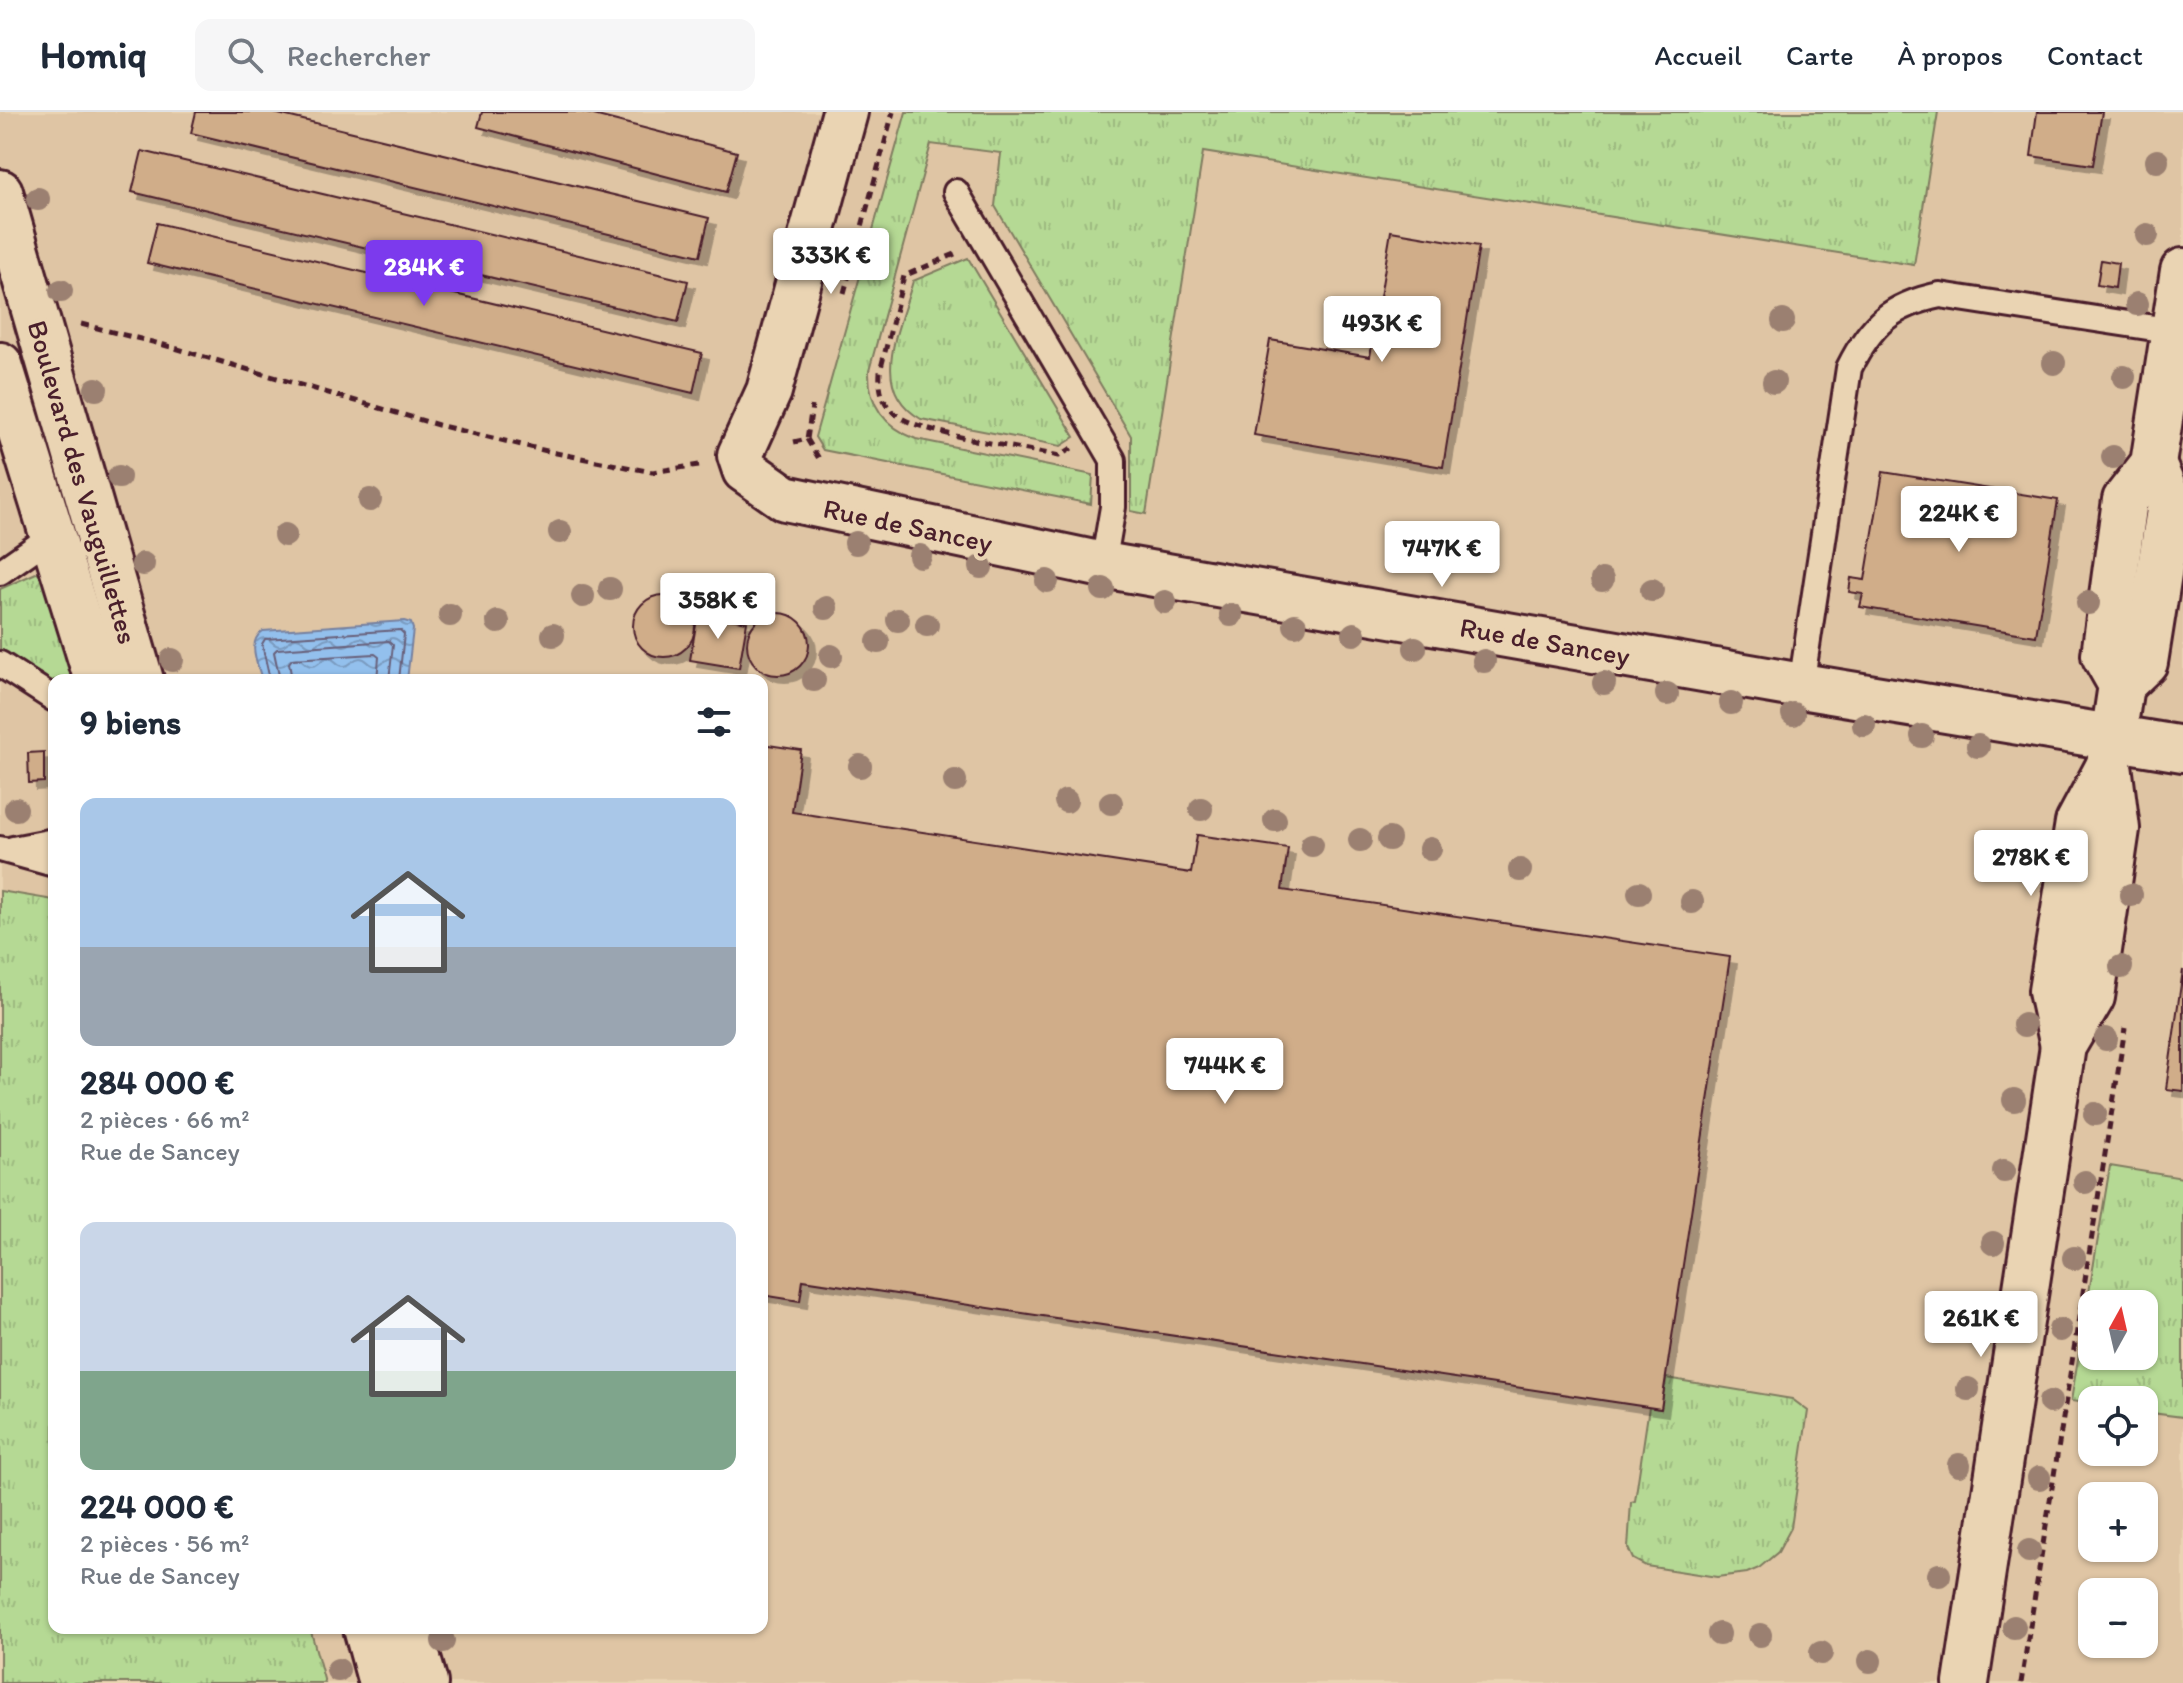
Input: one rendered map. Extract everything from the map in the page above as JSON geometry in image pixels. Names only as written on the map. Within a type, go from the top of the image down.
[{"type":"street","points":[[740,455],[769,391],[845,112]]},
{"type":"street","name":"Boulevard des Vauguillettes","points":[[0,192],[139,674]]},
{"type":"street","points":[[1966,1683],[2063,1046],[2051,991],[2078,823],[2112,751],[2121,685],[2104,655],[2125,500],[2153,464],[2183,271]]},
{"type":"street","name":"Boulevard des Vauguillettes","points":[[0,365],[95,674]]},
{"type":"street","name":"Rue de Sancey","points":[[740,455],[745,470],[785,498],[1103,565],[1801,686],[2112,751],[2183,749]]},
{"type":"street","points":[[368,1634],[381,1683]]},
{"type":"street","points":[[411,1634],[425,1683]]},
{"type":"lane","points":[[956,192],[1113,460],[1113,507],[1103,565]]},
{"type":"lane","points":[[1801,686],[1849,368],[1864,339],[1886,317],[1914,301],[1940,295],[2174,331]]},
{"type":"lane","points":[[0,572],[53,535]]},
{"type":"lane","points":[[0,664],[48,695]]},
{"type":"lane","points":[[3,849],[48,842]]},
{"type":"lane","points":[[3,849],[48,862]]},
{"type":"path","points":[[842,300],[893,112]]},
{"type":"path","points":[[967,249],[904,276],[880,372],[879,387],[884,400],[892,411],[916,426],[1059,456],[1079,444]]},
{"type":"path","points":[[37,324],[73,323],[88,326],[164,345],[438,425],[652,472],[675,470],[807,439],[812,406]]},
{"type":"path","points":[[2021,1683],[2126,1021]]},
{"type":"shaded area","points":[[0,112],[2183,112],[2183,1683],[0,1683]]},
{"type":"green space","points":[[906,112],[1938,112],[1914,265],[1203,152],[1146,514],[1131,511],[1131,436],[995,206],[1001,153],[931,144],[869,371],[869,383],[880,413],[905,434],[916,439],[1093,475],[1091,504],[823,450],[815,437]]},
{"type":"green space","points":[[968,258],[1075,437],[1061,446],[921,419],[905,406],[895,391],[891,374],[892,356],[913,281]]},
{"type":"green space","points":[[52,566],[82,674],[48,674],[48,678],[0,649],[0,589]]},
{"type":"green space","points":[[0,891],[48,899],[48,1634],[312,1634],[325,1683],[0,1683]]},
{"type":"green space","points":[[2110,1166],[2183,1178],[2183,1417],[2158,1414],[2158,1386],[2078,1386],[2078,1402],[2071,1401],[2078,1359],[2078,1370],[2158,1370],[2158,1290],[2089,1290]]},
{"type":"green space","points":[[1666,1378],[1792,1399],[1808,1411],[1791,1528],[1778,1552],[1759,1568],[1717,1577],[1646,1566],[1633,1559],[1628,1548],[1631,1502],[1635,1501],[1649,1407],[1661,1409]]},
{"type":"water","points":[[411,623],[408,674],[260,674],[254,647],[263,631]]},
{"type":"building","points":[[196,112],[270,112],[709,218],[700,256],[191,133]]},
{"type":"building","points":[[482,112],[582,112],[737,152],[726,192],[478,127]]},
{"type":"building","points":[[2037,112],[2102,112],[2093,165],[2031,156]]},
{"type":"building","points":[[142,151],[688,281],[678,322],[132,192]]},
{"type":"building","points":[[157,223],[702,353],[693,393],[147,263]]},
{"type":"building","points":[[1391,231],[1479,246],[1443,467],[1254,435],[1270,340],[1370,357]]},
{"type":"building","points":[[2101,260],[2118,263],[2115,288],[2097,285]]},
{"type":"building","points":[[1883,472],[2058,500],[2036,636],[1860,607],[1863,594],[1849,592],[1851,578],[1865,580]]},
{"type":"building","points":[[664,595],[686,604],[695,626],[686,648],[664,657],[642,648],[633,626],[642,604]]},
{"type":"building","points":[[698,613],[747,622],[739,668],[690,660]]},
{"type":"building","points":[[778,613],[800,622],[809,644],[800,666],[778,675],[756,666],[747,644],[756,622]]},
{"type":"building","points":[[768,745],[801,750],[792,812],[1191,873],[1197,835],[1288,848],[1282,890],[1730,957],[1661,1409],[803,1280],[800,1301],[768,1296]]},
{"type":"building","points":[[44,752],[44,782],[29,783],[28,753]]},
{"type":"building","points":[[2183,970],[2183,1091],[2166,1089]]}]
